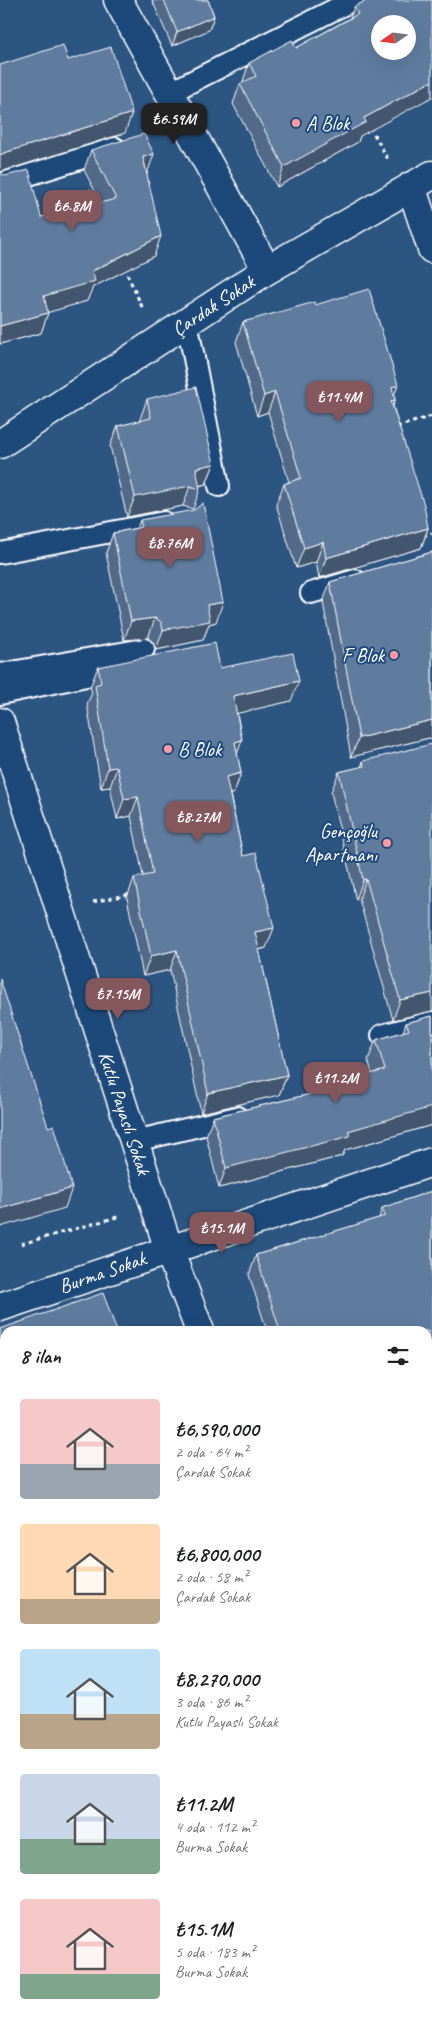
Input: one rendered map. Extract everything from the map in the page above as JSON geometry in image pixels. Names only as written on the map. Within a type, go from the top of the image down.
[{"type":"street","points":[[118,0],[267,270]]},
{"type":"street","points":[[416,184],[432,249]]},
{"type":"street","name":"Çardak Sokak","points":[[0,444],[267,270],[416,184]]},
{"type":"street","name":"Kutlu Payaslı Sokak","points":[[0,722],[169,1250],[198,1326]]},
{"type":"street","name":"Burma Sokak","points":[[0,1308],[432,1162]]},
{"type":"lane","points":[[169,93],[353,0]]},
{"type":"lane","points":[[0,184],[132,143]]},
{"type":"lane","points":[[187,322],[219,486]]},
{"type":"lane","points":[[0,553],[185,518]]},
{"type":"lane","points":[[311,593],[376,573]]},
{"type":"lane","points":[[0,674],[149,655],[0,694]]},
{"type":"lane","points":[[382,1035],[432,1022]]},
{"type":"lane","points":[[134,1141],[256,1112]]},
{"type":"path","points":[[368,123],[416,184]]},
{"type":"path","points":[[88,188],[100,213]]},
{"type":"path","points":[[122,264],[158,341]]},
{"type":"path","points":[[390,429],[432,416]]},
{"type":"path","points":[[60,910],[135,893]]},
{"type":"path","points":[[21,1244],[156,1206]]},
{"type":"building","points":[[164,0],[208,0],[214,16],[177,32]]},
{"type":"building","points":[[367,0],[432,0],[432,81],[364,118],[366,122],[284,167],[240,84],[256,76],[249,63],[292,40],[296,48],[358,14],[354,7]]},
{"type":"building","points":[[63,45],[68,60],[111,47],[132,113],[0,155],[0,65]]},
{"type":"building","points":[[144,134],[154,154],[143,157],[161,236],[92,271],[95,281],[44,296],[48,313],[0,326],[0,173],[5,176],[29,170],[41,217],[116,199],[91,150]]},
{"type":"building","points":[[369,289],[398,385],[392,387],[395,400],[391,401],[424,505],[428,528],[326,558],[323,542],[304,548],[284,484],[301,478],[275,392],[264,396],[243,322],[315,302],[315,305]]},
{"type":"building","points":[[196,387],[214,464],[196,468],[200,489],[190,486],[135,497],[118,426],[151,418],[147,399]]},
{"type":"building","points":[[203,503],[223,602],[207,605],[210,621],[163,630],[161,622],[155,618],[131,621],[113,533],[142,527],[140,520],[194,510]]},
{"type":"building","name":"F Blok","points":[[432,552],[432,720],[359,738],[330,582]]},
{"type":"building","points":[[215,643],[220,668],[293,653],[299,681],[233,696],[242,740],[235,742],[241,773],[226,777],[243,856],[256,853],[274,928],[255,932],[287,1075],[208,1093],[177,950],[151,956],[134,878],[153,874],[138,797],[124,799],[117,767],[108,768],[95,685],[101,683],[98,667]]},
{"type":"building","name":"Gençoğlu Apartmanı","points":[[432,744],[432,993],[400,1000],[366,879],[363,880],[339,772],[364,766],[363,761]]},
{"type":"building","points":[[0,979],[48,1127],[54,1125],[72,1188],[0,1209]]},
{"type":"building","points":[[432,1016],[432,1107],[348,1131],[350,1136],[226,1168],[213,1117],[332,1089],[340,1082],[385,1070],[376,1040],[409,1030],[406,1023]]},
{"type":"building","points":[[432,1191],[432,1326],[278,1326],[256,1255],[385,1216],[382,1208]]},
{"type":"building","points":[[103,1293],[115,1326],[9,1326]]},
{"type":"place","name":"A Blok","points":[[296,123]]},
{"type":"place","name":"F Blok","points":[[394,655]]},
{"type":"place","name":"B Blok","points":[[168,749]]},
{"type":"place","name":"Gençoğlu Apartmanı","points":[[387,843]]}]
